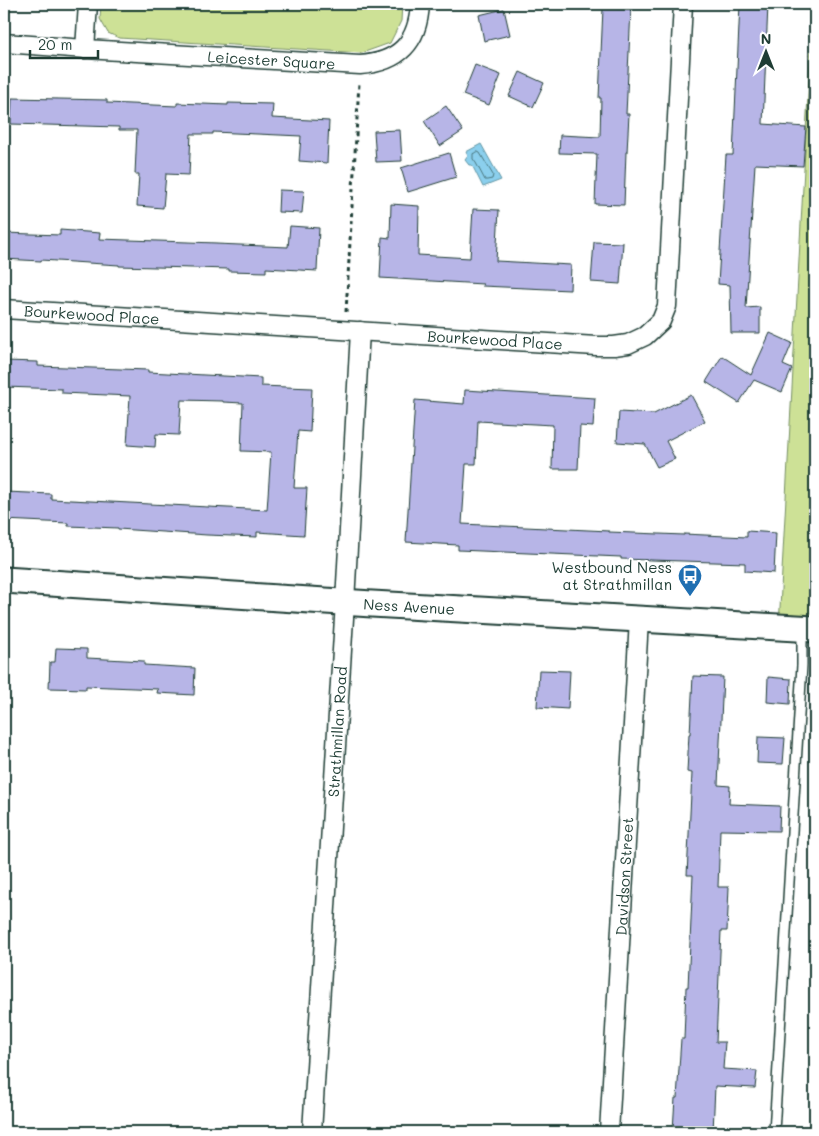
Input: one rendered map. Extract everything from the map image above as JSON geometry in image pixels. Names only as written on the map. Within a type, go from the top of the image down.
[{"type":"main road","name":"Ness Avenue","points":[[4,580],[809,629]]},
{"type":"street","points":[[85,49],[88,4]]},
{"type":"street","name":"Leicester Square","points":[[4,43],[360,65],[374,64],[390,58],[403,49],[411,39],[418,23],[420,4]]},
{"type":"street","name":"Bourkewood Place","points":[[4,309],[586,345],[614,346],[628,344],[645,336],[661,321],[667,306],[683,4]]},
{"type":"street","name":"Strathmillan Road","points":[[312,1132],[345,602],[352,331]]},
{"type":"street","name":"Davidson Street","points":[[610,1132],[639,619]]},
{"type":"lane","points":[[774,1132],[801,685],[809,629]]},
{"type":"path","points":[[352,331],[360,65]]},
{"type":"green space","points":[[101,4],[402,4],[401,21],[390,43],[362,53],[119,38],[108,33],[100,19]]},
{"type":"green space","points":[[813,4],[815,4],[815,628],[779,626]]},
{"type":"water","points":[[481,144],[501,180],[483,187],[472,165],[469,165],[465,160],[468,156],[466,152]]},
{"type":"building","points":[[740,4],[768,4],[763,124],[806,127],[803,166],[755,164],[746,308],[760,307],[760,333],[731,333],[730,285],[718,284],[726,155],[733,155]]},
{"type":"building","points":[[603,8],[631,9],[626,114],[629,114],[624,205],[595,204],[597,154],[559,153],[560,135],[600,137],[601,98],[599,98]]},
{"type":"building","points":[[504,9],[510,35],[484,41],[479,15]]},
{"type":"building","points":[[475,65],[501,75],[489,105],[463,95]]},
{"type":"building","points":[[520,72],[544,83],[533,107],[509,96]]},
{"type":"building","points":[[12,98],[107,100],[107,103],[177,106],[177,103],[273,104],[272,118],[329,121],[327,163],[299,161],[301,136],[213,132],[213,134],[191,134],[189,175],[166,174],[163,208],[137,206],[139,174],[135,174],[137,130],[119,130],[119,127],[11,124]]},
{"type":"building","points":[[446,106],[463,131],[440,146],[424,121]]},
{"type":"building","points":[[400,130],[402,161],[376,162],[374,131]]},
{"type":"building","points":[[449,153],[456,177],[408,192],[401,168]]},
{"type":"building","points":[[279,190],[304,191],[302,213],[278,212]]},
{"type":"building","points":[[391,204],[419,206],[418,255],[470,258],[473,209],[499,210],[496,261],[571,265],[570,290],[482,286],[483,284],[380,278],[382,237],[390,238]]},
{"type":"building","points":[[290,226],[319,228],[317,271],[266,268],[266,272],[229,271],[229,269],[119,266],[4,259],[4,233],[60,235],[60,230],[100,233],[99,239],[288,247]]},
{"type":"building","points":[[594,242],[623,243],[620,284],[591,282]]},
{"type":"building","points":[[770,333],[792,343],[783,365],[792,369],[782,392],[754,380],[739,403],[706,382],[722,356],[751,375]]},
{"type":"building","points":[[4,361],[38,362],[38,366],[148,370],[148,372],[261,378],[261,386],[312,388],[310,432],[298,431],[294,488],[307,488],[304,535],[257,532],[257,537],[207,535],[68,526],[68,523],[4,520],[6,492],[51,494],[51,499],[267,510],[271,452],[241,451],[243,403],[223,401],[181,400],[179,435],[156,434],[155,447],[127,445],[130,396],[62,393],[62,389],[4,387]]},
{"type":"building","points":[[465,390],[595,398],[593,427],[580,426],[578,469],[552,469],[553,425],[478,421],[476,464],[466,464],[462,524],[747,537],[747,531],[776,533],[774,573],[745,571],[745,563],[621,559],[621,557],[458,550],[458,545],[406,542],[415,400],[464,404]]},
{"type":"building","points":[[691,395],[705,421],[666,441],[675,459],[657,467],[645,444],[617,442],[619,412],[654,414]]},
{"type":"building","points":[[56,648],[87,649],[87,658],[144,661],[144,665],[195,668],[194,695],[157,693],[158,689],[86,686],[86,689],[49,688],[50,662],[55,662]]},
{"type":"building","points":[[539,670],[570,671],[568,709],[537,707]]},
{"type":"building","points":[[693,676],[723,677],[718,785],[730,786],[729,804],[780,806],[779,831],[720,830],[718,887],[729,887],[727,931],[721,931],[716,1042],[725,1042],[723,1069],[757,1071],[755,1088],[715,1086],[713,1132],[673,1130],[681,1039],[684,1039],[693,875],[687,875],[692,773],[687,772]]},
{"type":"building","points":[[768,677],[791,679],[790,704],[767,702]]},
{"type":"building","points":[[758,737],[785,738],[783,764],[757,763]]},
{"type":"place","name":"Westbound Ness at Strathmillan","points":[[690,597]]}]
